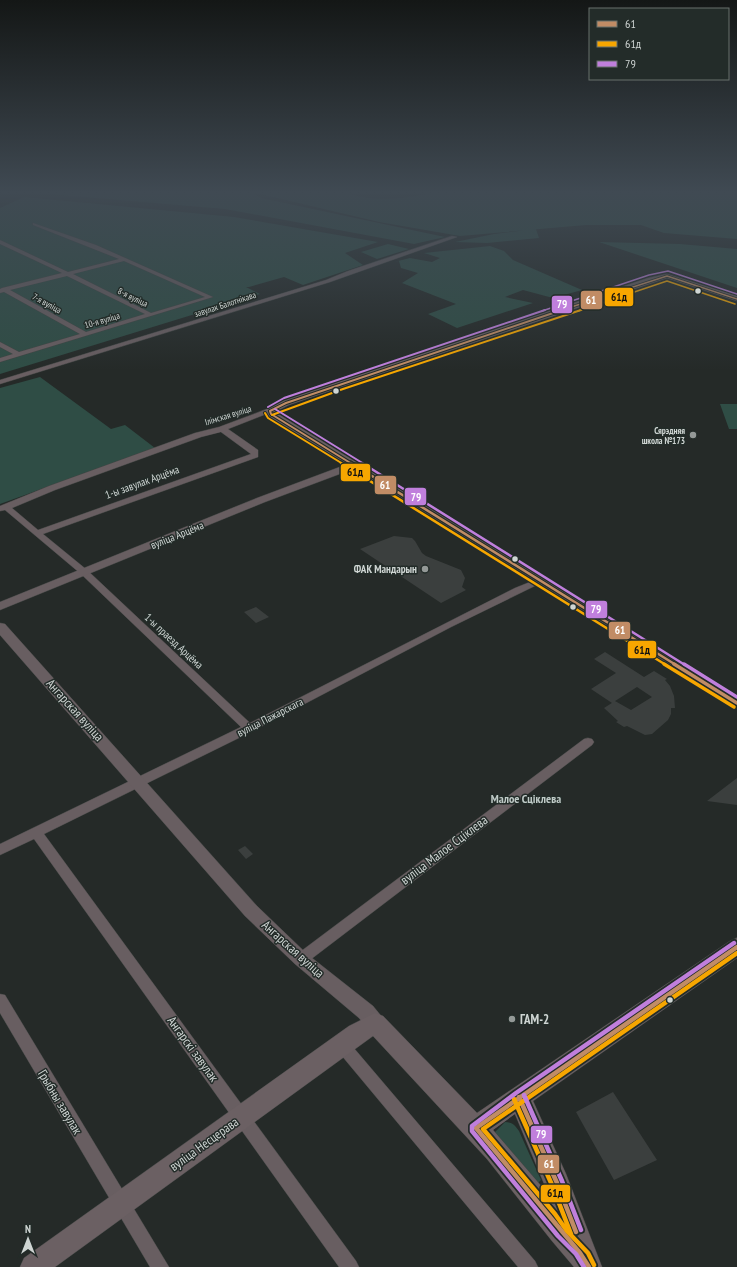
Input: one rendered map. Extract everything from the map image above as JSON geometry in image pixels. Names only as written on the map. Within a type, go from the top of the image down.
[{"type":"main road","points":[[476,1128],[737,947]]},
{"type":"main road","name":"вуліца Несцерава","points":[[33,1267],[241,1117],[375,1023]]},
{"type":"main road","name":"Ангарская вуліца","points":[[375,1023],[476,1128],[587,1262]]},
{"type":"main road","points":[[519,1097],[557,1183],[587,1262]]},
{"type":"street","name":"8-я вуліца","points":[[22,252],[151,315]]},
{"type":"street","points":[[109,252],[125,259]]},
{"type":"street","name":"завулак Балотнікава","points":[[0,382],[328,281],[355,270],[409,252]]},
{"type":"street","points":[[2,289],[125,259]]},
{"type":"street","name":"10-я вуліца","points":[[0,360],[210,297],[125,259]]},
{"type":"street","name":"Ілімская вуліца","points":[[3,508],[52,488],[198,435],[222,429],[270,411],[286,403],[651,280],[667,276],[737,300]]},
{"type":"street","name":"7-я вуліца","points":[[2,289],[85,334]]},
{"type":"street","points":[[0,344],[18,354]]},
{"type":"street","points":[[270,411],[271,414],[737,704]]},
{"type":"street","name":"1-ы завулак Арцёма","points":[[36,533],[255,455],[255,452],[222,429]]},
{"type":"street","name":"вуліца Арцёма","points":[[0,606],[265,499],[354,466]]},
{"type":"street","points":[[3,508],[84,572]]},
{"type":"street","name":"1-ы праезд Арцёма","points":[[84,572],[249,728]]},
{"type":"street","name":"вуліца Пажарскага","points":[[0,850],[249,728],[448,625],[518,590],[540,581]]},
{"type":"street","name":"Ангарская вуліца","points":[[0,627],[139,782],[251,911],[301,959],[366,1012],[375,1023]]},
{"type":"street","name":"вуліца Малое Сціклева","points":[[301,959],[588,742]]},
{"type":"street","name":"Ангарскі завулак","points":[[36,832],[350,1267]]},
{"type":"street","name":"Грыбны завулак","points":[[0,1000],[160,1267]]},
{"type":"street","points":[[342,1045],[529,1267]]},
{"type":"green space","points":[[0,252],[348,252],[345,253],[363,265],[303,285],[284,277],[246,287],[260,294],[0,374]]},
{"type":"green space","points":[[361,252],[399,252],[377,259]]},
{"type":"green space","points":[[505,252],[513,260],[582,290],[553,298],[523,290],[505,297],[533,303],[457,328],[428,314],[456,304],[402,283],[418,273],[401,268],[399,261],[394,262],[410,258],[432,262],[440,258],[424,253]]},
{"type":"green space","points":[[629,252],[737,252],[737,288]]},
{"type":"green space","points":[[40,377],[111,429],[125,425],[155,448],[0,504],[0,388]]},
{"type":"green space","points":[[720,404],[737,404],[737,429],[729,429]]},
{"type":"green space","points":[[505,1122],[513,1124],[519,1131],[541,1180],[537,1184],[493,1134]]},
{"type":"building","name":"ФАК Мандарын","points":[[394,536],[412,538],[422,553],[426,556],[461,570],[465,578],[462,587],[466,590],[441,603],[360,549]]},
{"type":"building","points":[[256,607],[269,617],[256,623],[244,612]]},
{"type":"building","points":[[605,652],[644,677],[654,671],[667,679],[665,680],[670,686],[674,696],[675,708],[671,708],[671,714],[668,720],[652,734],[645,735],[627,726],[624,727],[616,722],[618,721],[604,708],[612,703],[591,689],[616,673],[594,659]],"holes":[[[637,687],[652,697],[631,710],[615,701]]]},
{"type":"building","points":[[737,778],[737,805],[707,801],[720,791]]},
{"type":"building","points":[[245,846],[253,854],[246,859],[238,850]]},
{"type":"building","points":[[613,1092],[657,1160],[614,1180],[576,1112]]},
{"type":"transit line","name":"79","points":[[268,407],[284,398],[649,275],[668,271],[737,294]]},
{"type":"transit line","name":"61","points":[[270,411],[286,403],[341,384],[651,280],[667,276],[737,299]]},
{"type":"transit line","name":"61д","points":[[272,415],[343,389],[667,281],[735,304]]},
{"type":"transit line","name":"79","points":[[275,409],[737,697]]},
{"type":"transit line","name":"61","points":[[270,411],[271,414],[737,703]]},
{"type":"transit line","name":"61д","points":[[265,413],[268,418],[734,707]]},
{"type":"transit line","name":"79","points":[[584,1267],[576,1254],[558,1236],[527,1196],[472,1131],[472,1126],[516,1093],[734,943]]},
{"type":"transit line","name":"61","points":[[589,1267],[580,1253],[476,1128],[737,947]]},
{"type":"transit line","name":"61д","points":[[594,1265],[588,1253],[567,1231],[555,1214],[483,1129],[737,953]]},
{"type":"transit line","name":"79","points":[[524,1095],[562,1181],[581,1230]]},
{"type":"transit line","name":"61","points":[[519,1097],[557,1183],[576,1232]]},
{"type":"transit line","name":"61д","points":[[514,1099],[552,1185],[571,1234]]},
{"type":"place","name":"Сярэдняя школа №173","points":[[693,435]]},
{"type":"place","name":"ФАК Мандарын","points":[[425,569]]},
{"type":"place","name":"ГАМ-2","points":[[512,1019]]},
{"type":"district","name":"Малое Сціклева","points":[[526,798]]}]
